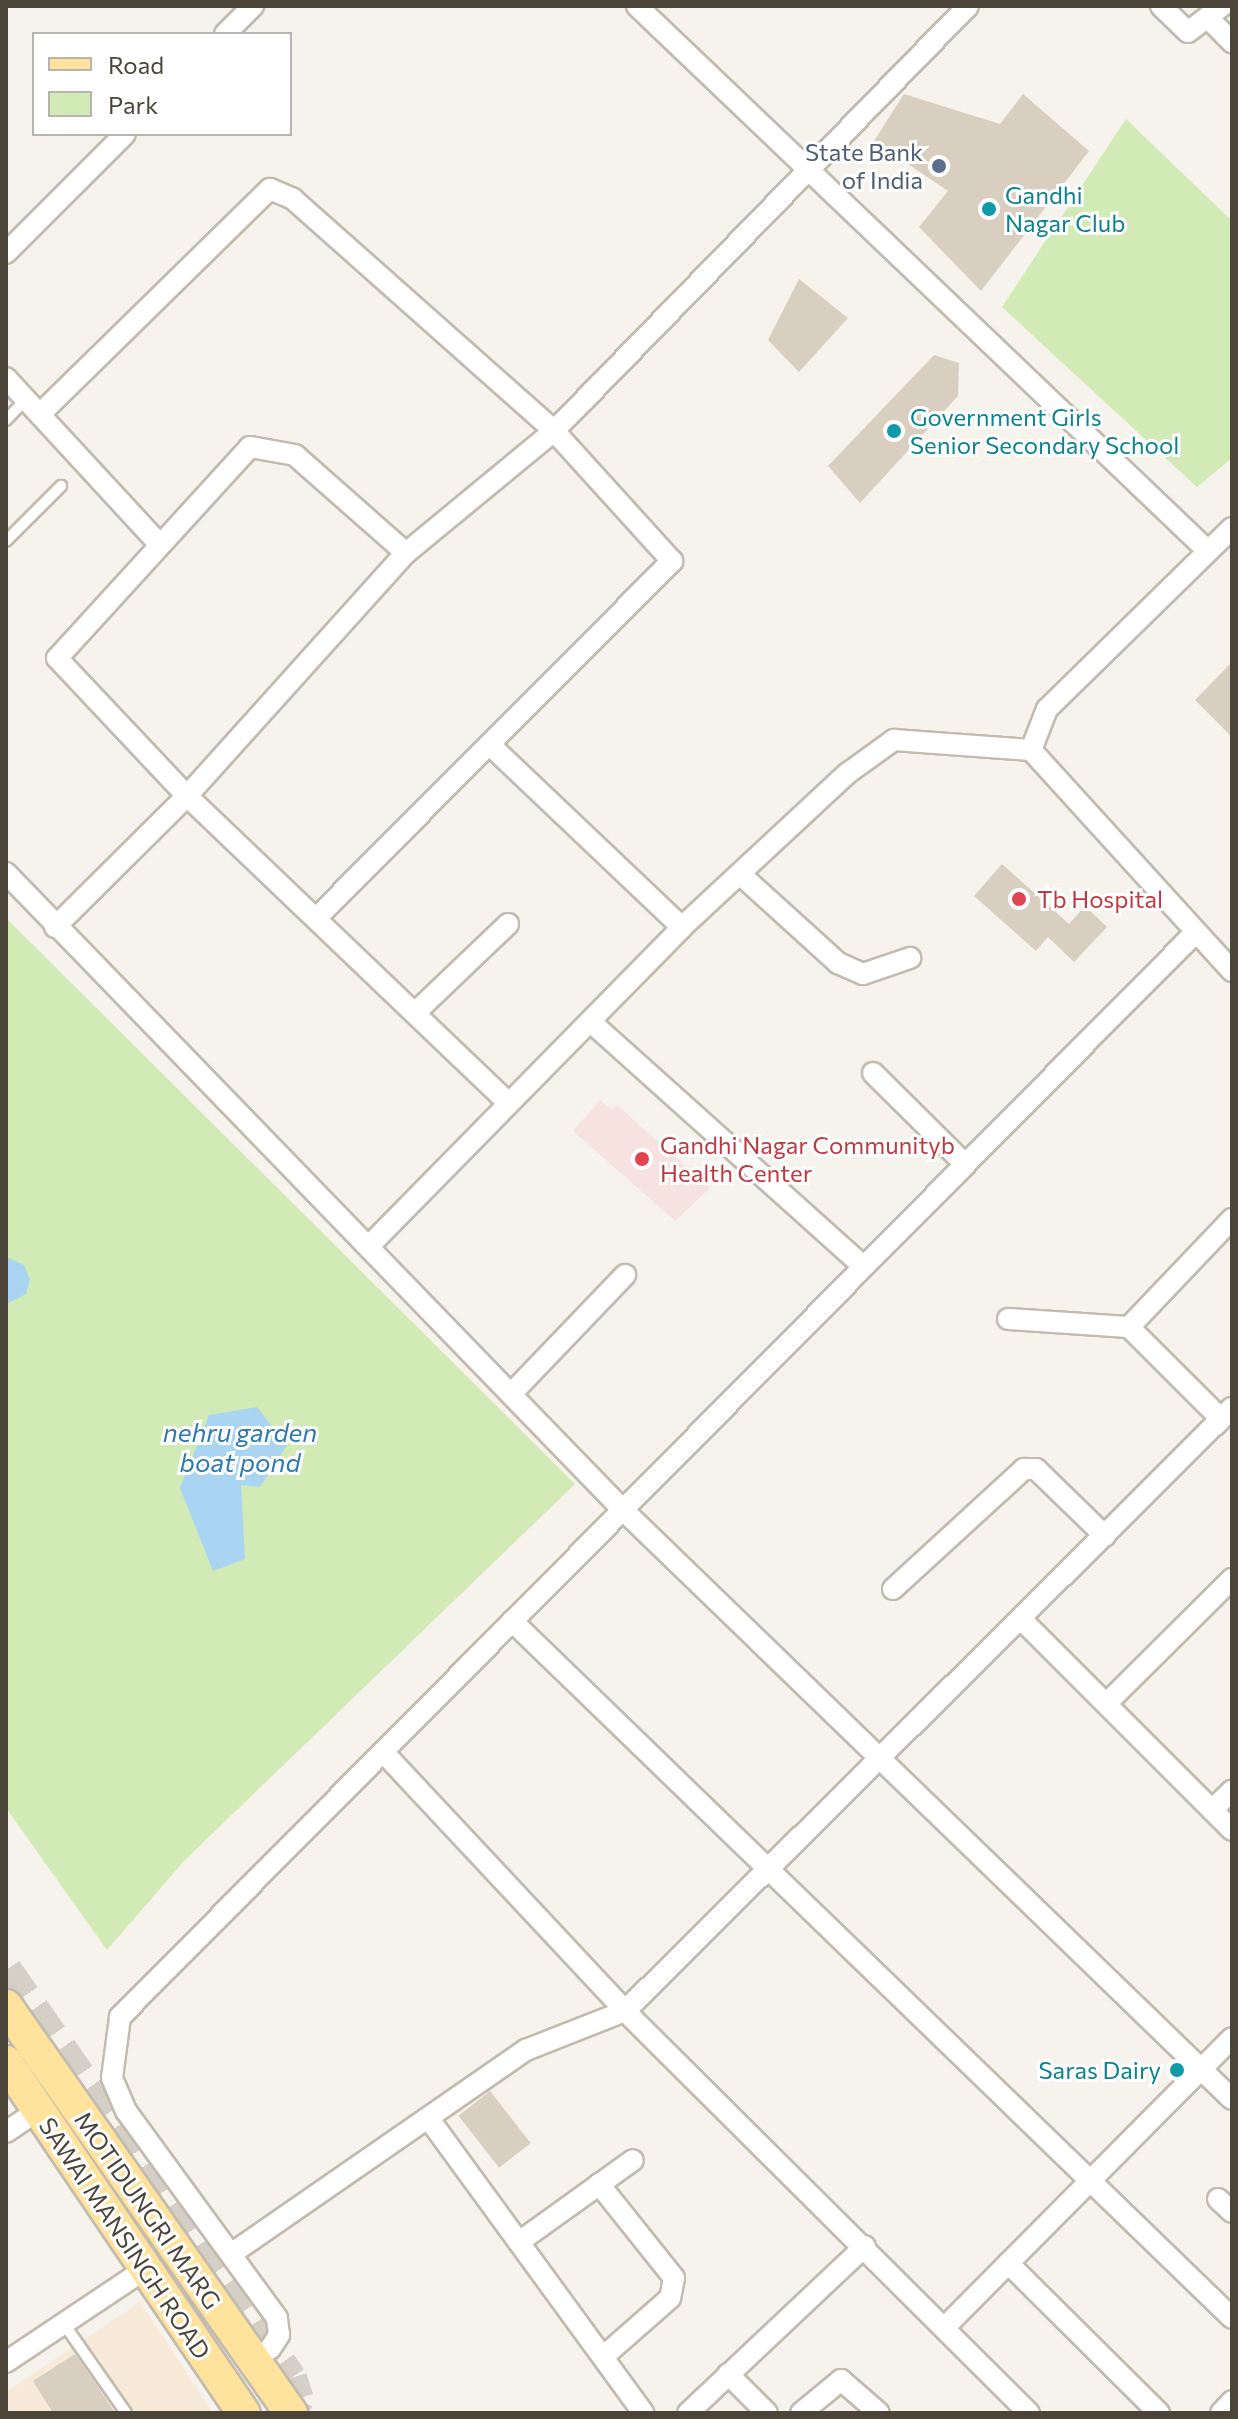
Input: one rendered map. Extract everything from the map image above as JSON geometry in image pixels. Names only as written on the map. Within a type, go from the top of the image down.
[{"type":"main road","name":"MOTIDUNGRI MARG","points":[[6,2006],[291,2413]]},
{"type":"main road","name":"SAWAI MANSINGH ROAD","points":[[6,2062],[144,2270],[244,2413]]},
{"type":"street","points":[[227,32],[253,6]]},
{"type":"street","points":[[55,927],[187,796],[406,553],[554,431],[968,6]]},
{"type":"street","points":[[1161,6],[1188,32],[1216,12],[1232,42]]},
{"type":"street","points":[[648,10],[809,171],[1208,551]]},
{"type":"street","points":[[6,253],[123,136]]},
{"type":"street","points":[[33,406],[270,189],[293,199],[554,431],[672,561],[492,747],[319,915]]},
{"type":"street","points":[[6,378],[158,543]]},
{"type":"street","points":[[406,553],[295,455],[272,445],[250,447],[158,543],[57,658],[187,796],[319,915],[506,1101]]},
{"type":"street","points":[[1031,750],[1047,709],[1232,528]]},
{"type":"street","points":[[369,1246],[506,1101],[592,1023],[682,927],[894,740],[1031,750],[1232,971]]},
{"type":"street","points":[[492,747],[682,927]]},
{"type":"street","points":[[6,873],[620,1507],[877,1760],[1232,2099]]},
{"type":"street","points":[[741,875],[838,963],[863,974],[910,958]]},
{"type":"street","points":[[417,1011],[508,924]]},
{"type":"street","points":[[270,2349],[277,2318],[126,2111],[112,2078],[120,2017],[512,1621],[620,1507],[1195,933]]},
{"type":"street","points":[[592,1023],[863,1266]]},
{"type":"street","points":[[873,1073],[965,1164]]},
{"type":"street","points":[[1129,1327],[1232,1219]]},
{"type":"street","points":[[511,1394],[625,1275]]},
{"type":"street","points":[[231,2254],[526,2050],[625,2011],[772,1870],[877,1760],[1022,1620],[1227,1413],[1129,1327],[1008,1319]]},
{"type":"street","points":[[893,1589],[1024,1469],[1036,1469],[1105,1536]]},
{"type":"street","points":[[1108,1702],[1232,1579]]},
{"type":"street","points":[[1022,1620],[1108,1702],[1232,1830]]},
{"type":"street","points":[[512,1621],[1092,2179],[1232,2318]]},
{"type":"street","points":[[383,1752],[625,2011],[865,2246],[1029,2413]]},
{"type":"street","points":[[1212,1810],[1232,1791]]},
{"type":"street","points":[[945,2327],[1232,2038]]},
{"type":"street","points":[[6,2132],[39,2110]]},
{"type":"street","points":[[429,2119],[643,2413]]},
{"type":"street","points":[[519,2242],[633,2160]]},
{"type":"street","points":[[599,2184],[674,2278],[670,2298],[603,2357]]},
{"type":"street","points":[[688,2413],[865,2246]]},
{"type":"street","points":[[1008,2263],[1159,2413]]},
{"type":"street","points":[[6,2362],[144,2270]]},
{"type":"street","points":[[728,2374],[767,2413]]},
{"type":"street","points":[[801,2413],[841,2380],[853,2383],[879,2413]]},
{"type":"street","points":[[1221,2413],[1232,2401]]},
{"type":"lane","points":[[6,420],[33,406]]},
{"type":"lane","points":[[6,541],[61,486]]},
{"type":"lane","points":[[64,2324],[126,2413]]},
{"type":"shaded area","name":"Gandhi Nagar Communityb Health Center","points":[[600,1100],[612,1110],[617,1105],[710,1188],[675,1221],[573,1131]]},
{"type":"shaded area","points":[[140,2302],[213,2413],[6,2413],[6,2392]]},
{"type":"green space","points":[[1126,119],[1232,221],[1232,458],[1197,487],[1002,307]]},
{"type":"green space","points":[[6,918],[575,1484],[184,1861],[107,1950],[6,1808]]},
{"type":"water","points":[[6,1257],[24,1265],[30,1280],[26,1294],[6,1304]]},
{"type":"water","name":"nehru garden boat pond","points":[[257,1407],[287,1445],[260,1487],[241,1485],[245,1559],[213,1571],[180,1488],[209,1415]]},
{"type":"building","name":"Gandhi Nagar Club","points":[[904,94],[1000,124],[1023,94],[1089,151],[981,291],[919,227],[948,191],[874,141]]},
{"type":"building","points":[[799,279],[848,318],[799,372],[768,340]]},
{"type":"building","name":"Government Girls Senior Secondary School","points":[[934,355],[959,363],[958,396],[860,503],[828,466]]},
{"type":"building","points":[[1232,662],[1232,737],[1195,700]]},
{"type":"building","points":[[1002,864],[1069,924],[1085,906],[1107,927],[1074,962],[1048,937],[1036,951],[974,896]]},
{"type":"building","points":[[490,2091],[531,2143],[499,2168],[458,2116]]},
{"type":"building","points":[[75,2354],[115,2413],[53,2413],[33,2381]]},
{"type":"tunnel","points":[[6,1970],[291,2378],[298,2399],[291,2413]]},
{"type":"place","name":"State Bank of India","points":[[939,166]]},
{"type":"place","name":"Gandhi Nagar Club","points":[[989,209]]},
{"type":"place","name":"Government Girls Senior Secondary School","points":[[894,431]]},
{"type":"place","name":"Tb Hospital","points":[[1019,899]]},
{"type":"place","name":"Gandhi Nagar Communityb Health Center","points":[[642,1159]]},
{"type":"place","name":"Saras Dairy","points":[[1177,2070]]}]
